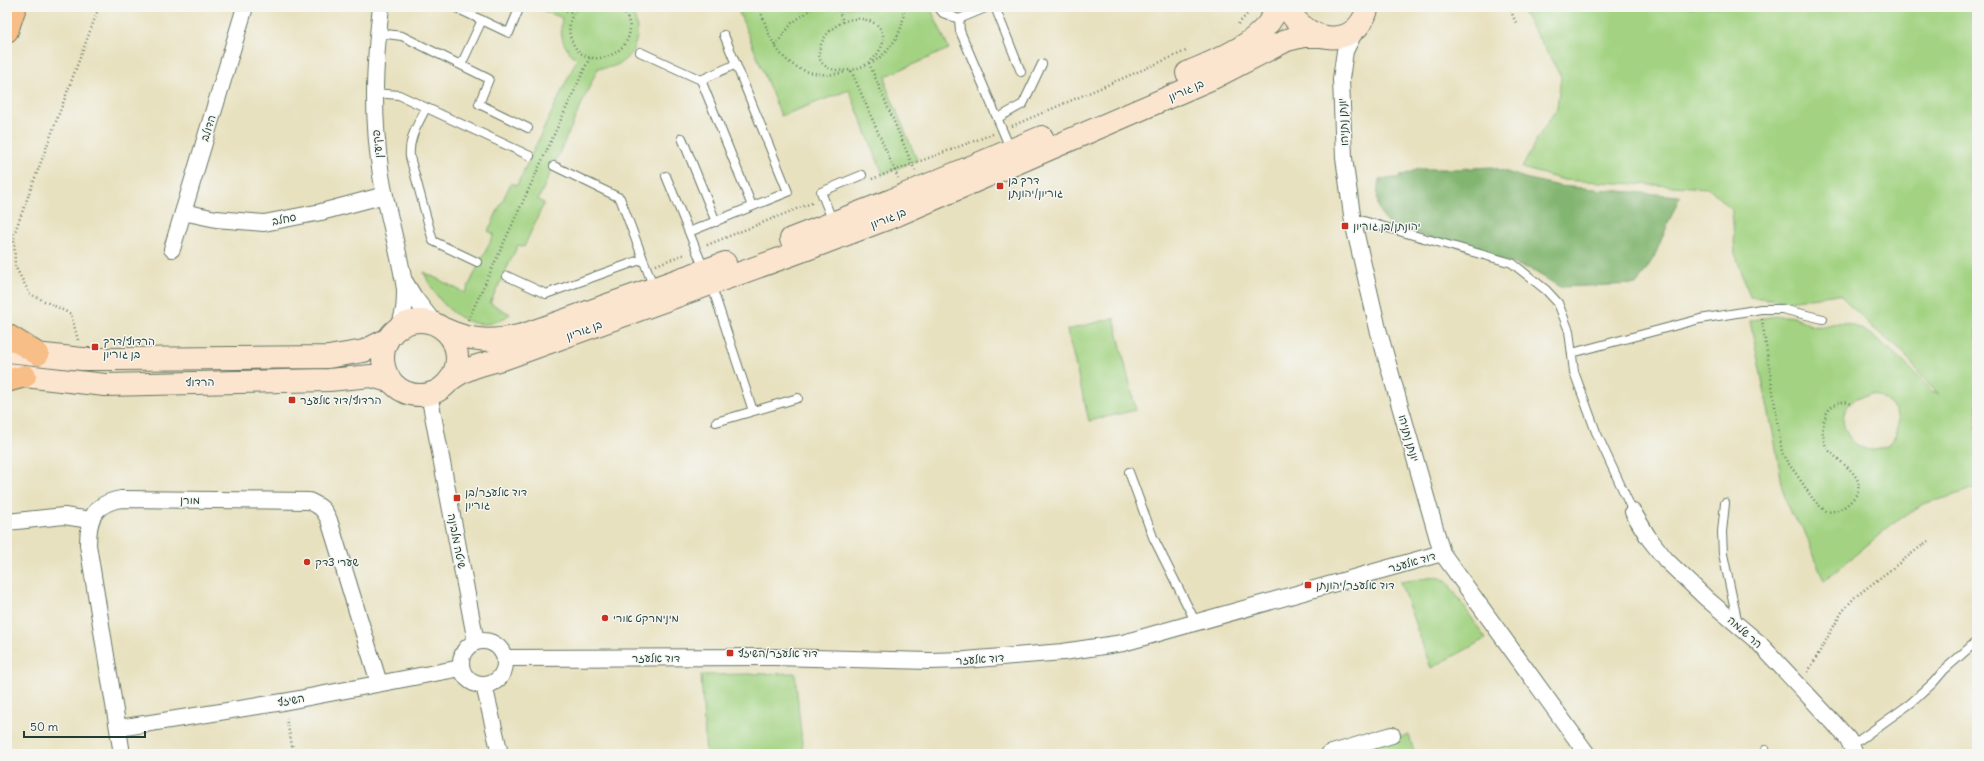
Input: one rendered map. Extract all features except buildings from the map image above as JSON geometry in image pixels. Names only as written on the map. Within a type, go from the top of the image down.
[{"type":"main road","points":[[7,32],[15,7]]},
{"type":"main road","points":[[7,335],[38,354]]},
{"type":"street","name":"הדולב","points":[[172,249],[245,7]]},
{"type":"street","name":"פקיעין","points":[[381,7],[374,93],[376,135],[385,195],[404,279],[404,308],[401,323],[392,334]]},
{"type":"street","name":"בן גוריון","points":[[449,381],[461,372],[472,367],[506,358],[708,277],[833,223],[1011,150],[1206,64],[1238,48],[1262,32],[1278,7]]},
{"type":"street","points":[[1287,7],[1300,26],[1322,37]]},
{"type":"street","points":[[1357,27],[1365,16],[1368,7]]},
{"type":"street","name":"בן גוריון","points":[[446,330],[493,341],[523,335],[654,288],[708,277],[846,235],[978,181],[1213,78],[1287,40],[1303,36],[1322,37],[1345,35],[1357,27]]},
{"type":"street","name":"יונתן נתניהו","points":[[1341,79],[1345,51],[1357,27]]},
{"type":"street","name":"יונתן נתניהו","points":[[1322,37],[1337,59],[1341,79],[1344,158],[1353,218],[1378,329],[1442,553],[1587,754]]},
{"type":"street","name":"סחלב","points":[[183,212],[216,219],[264,223],[321,212],[385,195]]},
{"type":"street","name":"פקיעין","points":[[404,279],[414,298],[446,330]]},
{"type":"street","points":[[423,320],[446,330],[452,338],[457,354],[455,371],[449,381],[440,389],[429,394],[412,394],[402,390],[392,382],[386,372],[383,361],[384,349],[392,334],[412,321],[423,320]]},
{"type":"street","name":"הרדוף","points":[[7,351],[82,359],[328,357],[364,351],[392,334]]},
{"type":"street","name":"הרדוף","points":[[13,377],[105,385],[329,380],[371,376],[392,382]]},
{"type":"street","name":"שיטה מלבינה","points":[[429,394],[476,642]]},
{"type":"street","name":"מורן","points":[[90,520],[94,513],[103,505],[121,499],[309,501],[318,505],[324,510],[329,520],[379,683]]},
{"type":"street","name":"הר שלמה","points":[[1634,512],[1648,537],[1666,560],[1707,599],[1759,643],[1833,722],[1853,750]]},
{"type":"street","points":[[7,522],[64,516],[90,520],[88,545],[119,728],[122,754]]},
{"type":"street","name":"דוד אלעזר","points":[[505,658],[774,657],[964,660],[1063,652],[1123,643],[1442,553]]},
{"type":"street","points":[[476,642],[491,642],[497,646],[505,658],[505,664],[501,676],[496,681],[484,685],[476,684],[469,680],[461,668],[462,655],[470,645],[476,642]]},
{"type":"street","name":"השיזף","points":[[119,728],[282,702],[461,668]]},
{"type":"street","points":[[484,685],[500,754]]},
{"type":"street","points":[[1329,754],[1392,735]]},
{"type":"lane","points":[[454,7],[509,33],[519,9]]},
{"type":"lane","points":[[938,7],[943,13],[959,20],[988,7]]},
{"type":"lane","points":[[995,7],[1021,72]]},
{"type":"lane","points":[[461,65],[482,20]]},
{"type":"lane","points":[[959,20],[960,31],[1011,150]]},
{"type":"lane","points":[[378,33],[402,36],[489,79],[479,104],[528,128]]},
{"type":"lane","points":[[689,232],[788,192],[724,35]]},
{"type":"lane","points":[[640,52],[701,80],[752,206]]},
{"type":"lane","points":[[701,80],[736,64]]},
{"type":"lane","points":[[998,118],[1023,104],[1042,64]]},
{"type":"lane","points":[[374,93],[394,93],[530,156]]},
{"type":"lane","points":[[426,108],[410,141],[409,149],[433,241],[477,262]]},
{"type":"lane","points":[[682,138],[716,222]]},
{"type":"lane","points":[[554,166],[620,198],[654,288]]},
{"type":"lane","points":[[833,223],[821,192],[862,175]]},
{"type":"lane","points":[[666,176],[708,277],[752,411]]},
{"type":"lane","points":[[1353,218],[1512,263],[1533,278],[1558,303],[1569,331],[1574,372],[1596,432],[1634,512]]},
{"type":"lane","points":[[507,276],[546,294],[643,259]]},
{"type":"lane","points":[[1572,353],[1700,319],[1761,309],[1782,309],[1823,319]]},
{"type":"lane","points":[[716,422],[798,398]]},
{"type":"lane","points":[[1129,472],[1153,537],[1196,623]]},
{"type":"lane","points":[[1725,503],[1722,532],[1723,554],[1738,625]]},
{"type":"lane","points":[[1853,750],[1911,703],[1933,683],[1944,670],[1977,641]]},
{"type":"path","points":[[82,359],[71,314],[30,294],[14,266],[14,234],[99,7]]},
{"type":"path","points":[[560,7],[573,13]]},
{"type":"path","points":[[578,7],[573,13],[569,26],[572,40],[580,52],[590,57],[602,58],[611,56],[619,51],[625,44],[629,26],[625,13],[620,7]]},
{"type":"path","points":[[759,7],[775,46],[786,61],[801,70],[819,74],[838,74],[852,70],[869,63],[890,48],[900,32],[904,14],[903,7]]},
{"type":"path","points":[[775,46],[792,24],[814,7]]},
{"type":"path","points":[[837,7],[843,21]]},
{"type":"path","points":[[1509,7],[1517,25]]},
{"type":"path","points":[[852,70],[832,69],[825,65],[819,54],[820,42],[825,34],[843,21],[851,19],[866,19],[877,25],[882,31],[882,47],[874,59],[865,65]]},
{"type":"path","points":[[446,330],[590,57]]},
{"type":"path","points":[[869,63],[913,191]]},
{"type":"path","points":[[852,70],[913,191]]},
{"type":"path","points":[[1761,309],[1782,452],[1786,462],[1813,500],[1828,512],[1837,511],[1846,506],[1854,498],[1858,490],[1857,481],[1854,474],[1831,453],[1824,441],[1825,415],[1831,407],[1837,402],[1852,404]]},
{"type":"path","points":[[1798,684],[1810,669],[1842,612],[1855,597],[1928,541]]},
{"type":"path","points":[[282,702],[294,754]]},
{"type":"green space","points":[[535,7],[629,7],[635,17],[637,39],[628,57],[620,63],[610,67],[598,68],[538,200],[544,203],[524,247],[518,245],[490,303],[510,314],[497,322],[483,324],[470,322],[447,308],[430,285],[424,272],[465,293],[494,234],[488,231],[511,183],[517,185],[577,59],[568,50],[563,41],[561,30],[562,18]]},
{"type":"green space","points":[[737,7],[930,7],[949,49],[886,76],[886,86],[917,160],[883,174],[849,90],[781,116]]},
{"type":"green space","points":[[1520,7],[1977,7],[1977,429],[1974,427],[1977,430],[1976,487],[1955,495],[1923,504],[1891,525],[1824,581],[1804,530],[1790,513],[1783,490],[1750,321],[1773,316],[1785,316],[1796,318],[1813,326],[1846,323],[1870,334],[1904,362],[1932,391],[1939,394],[1929,385],[1901,351],[1871,326],[1839,294],[1788,301],[1750,297],[1735,253],[1732,210],[1709,188],[1564,180],[1522,168],[1537,139],[1557,108],[1561,76]],"holes":[[[1872,394],[1883,398],[1890,403],[1898,418],[1898,428],[1894,438],[1883,448],[1872,450],[1861,447],[1852,440],[1845,430],[1843,419],[1847,408],[1857,398]]]},
{"type":"green space","points":[[1492,167],[1525,178],[1559,186],[1680,196],[1654,257],[1637,284],[1560,287],[1530,269],[1393,226],[1387,222],[1380,212],[1377,200],[1379,179],[1396,178],[1418,169]]},
{"type":"green space","points":[[1114,318],[1136,410],[1089,421],[1067,330]]},
{"type":"green space","points":[[1435,577],[1446,580],[1486,639],[1431,668],[1400,582]]},
{"type":"green space","points":[[795,673],[803,754],[706,754],[701,675]]},
{"type":"green space","points":[[1409,735],[1415,754],[1365,754],[1362,746]]},
{"type":"place","name":"דרך בן גוריון/יהונתן","points":[[1000,186]]},
{"type":"place","name":"יהונתן/בן גוריון","points":[[1345,226]]},
{"type":"place","name":"הרדוף/דרך בן גוריון","points":[[95,347]]},
{"type":"place","name":"הרדוף/דוד אלעזר","points":[[292,400]]},
{"type":"place","name":"דוד אלעזר/בן גוריון","points":[[457,498]]},
{"type":"place","name":"שערי צדק","points":[[307,562]]},
{"type":"place","name":"דוד אלעזר/יהונתן","points":[[1308,585]]},
{"type":"place","name":"מינימרקט אורי","points":[[605,618]]},
{"type":"place","name":"דוד אלעזר/השיזף","points":[[730,653]]}]
